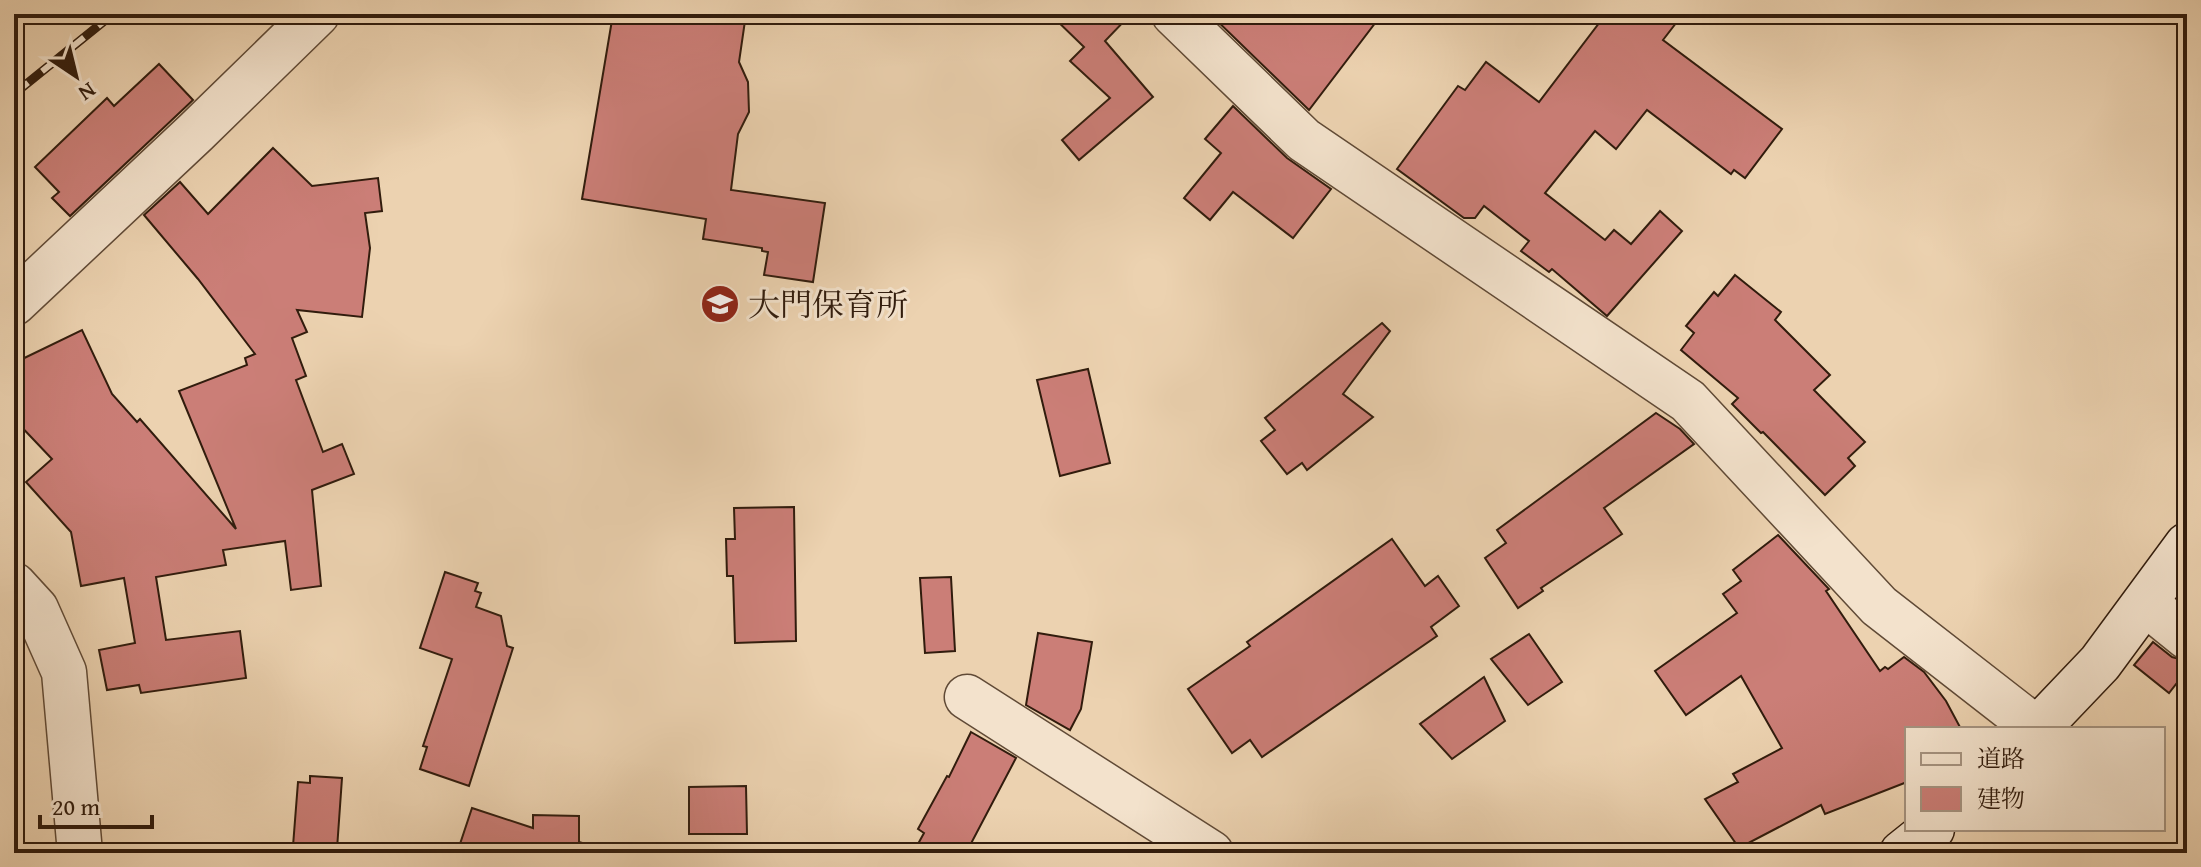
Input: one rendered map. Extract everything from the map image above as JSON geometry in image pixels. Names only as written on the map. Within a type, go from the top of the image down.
[{"type":"street","points":[[14,303],[317,14]]},
{"type":"street","points":[[1174,14],[1304,140],[1688,401],[1879,606],[2034,727]]},
{"type":"street","points":[[2039,727],[2100,663],[2187,545]]},
{"type":"street","points":[[14,585],[36,609],[64,672],[80,853]]},
{"type":"street","points":[[2145,603],[2187,637]]},
{"type":"street","points":[[967,697],[1211,853]]},
{"type":"building","points":[[613,14],[746,14],[739,62],[748,82],[749,112],[738,134],[731,190],[825,203],[813,282],[764,275],[768,252],[762,251],[762,248],[703,239],[706,219],[582,199]]},
{"type":"building","points":[[1050,14],[1131,14],[1105,41],[1153,97],[1079,160],[1062,140],[1110,98],[1070,61],[1084,47]]},
{"type":"building","points":[[1210,14],[1382,14],[1309,110]]},
{"type":"building","points":[[1606,14],[1683,14],[1663,40],[1782,129],[1745,178],[1734,170],[1731,174],[1647,110],[1616,149],[1595,131],[1545,193],[1605,240],[1614,230],[1631,244],[1660,211],[1682,231],[1607,316],[1552,269],[1549,272],[1521,251],[1529,241],[1484,206],[1475,218],[1464,218],[1397,169],[1458,86],[1465,90],[1486,62],[1539,102]]},
{"type":"building","points":[[159,64],[193,100],[70,216],[52,198],[59,192],[35,167],[107,98],[114,106]]},
{"type":"building","points":[[1233,106],[1287,158],[1331,189],[1293,238],[1233,192],[1210,220],[1184,198],[1221,153],[1205,139]]},
{"type":"building","points":[[273,148],[312,186],[378,178],[382,211],[365,213],[370,248],[362,317],[297,310],[307,332],[292,338],[306,376],[296,380],[323,452],[342,444],[354,474],[312,490],[321,586],[291,590],[285,541],[223,550],[226,565],[156,577],[166,640],[240,631],[246,678],[141,693],[139,685],[107,690],[99,650],[135,643],[124,578],[81,586],[71,532],[26,482],[52,459],[14,419],[14,363],[82,330],[112,394],[137,422],[140,419],[236,529],[179,391],[247,365],[245,358],[255,354],[144,215],[180,182],[208,214]]},
{"type":"building","points":[[1735,275],[1781,312],[1775,320],[1830,375],[1814,390],[1865,442],[1848,458],[1855,466],[1825,495],[1732,404],[1738,398],[1681,350],[1694,333],[1686,326],[1714,292],[1718,296]]},
{"type":"building","points":[[1382,323],[1390,331],[1343,394],[1373,417],[1307,470],[1302,463],[1287,474],[1261,441],[1275,430],[1265,418]]},
{"type":"building","points":[[1088,369],[1110,463],[1060,476],[1037,380]]},
{"type":"building","points":[[1656,413],[1680,429],[1694,444],[1604,508],[1622,534],[1541,588],[1543,591],[1518,608],[1485,558],[1506,543],[1497,530]]},
{"type":"building","points":[[794,507],[796,641],[735,643],[733,576],[727,576],[726,539],[735,539],[734,508]]},
{"type":"building","points":[[1778,535],[1829,589],[1826,591],[1880,671],[1904,657],[1924,672],[1946,701],[1960,727],[1905,727],[1905,783],[1825,814],[1821,805],[1739,848],[1705,799],[1738,782],[1733,774],[1782,748],[1741,676],[1686,715],[1655,671],[1737,613],[1723,594],[1741,581],[1733,570]]},
{"type":"building","points":[[1392,539],[1425,586],[1438,576],[1459,606],[1431,627],[1437,636],[1262,757],[1250,740],[1232,753],[1188,689],[1250,646],[1247,642]]},
{"type":"building","points":[[445,572],[478,583],[475,591],[481,593],[476,607],[501,616],[507,646],[513,648],[469,786],[420,769],[427,747],[423,746],[452,659],[420,648]]},
{"type":"building","points":[[951,577],[955,651],[925,653],[920,578]]},
{"type":"building","points":[[1038,633],[1092,642],[1081,709],[1070,730],[1026,705]]},
{"type":"building","points":[[1529,634],[1562,682],[1528,705],[1491,659]]},
{"type":"building","points":[[2153,642],[2172,657],[2187,661],[2187,670],[2169,693],[2134,665]]},
{"type":"building","points":[[1484,677],[1505,721],[1452,759],[1420,724]]},
{"type":"building","points":[[971,732],[1016,758],[966,853],[913,853],[924,833],[918,829]]},
{"type":"building","points":[[310,776],[342,778],[337,849],[293,846],[298,782],[310,783]]},
{"type":"building","points":[[746,786],[747,834],[689,834],[689,787]]},
{"type":"building","points":[[472,808],[533,828],[533,815],[579,816],[579,842],[592,846],[591,853],[457,853]]},
{"type":"railway","points":[[14,94],[113,14]]},
{"type":"place","name":"大門保育所","points":[[720,304]]}]
